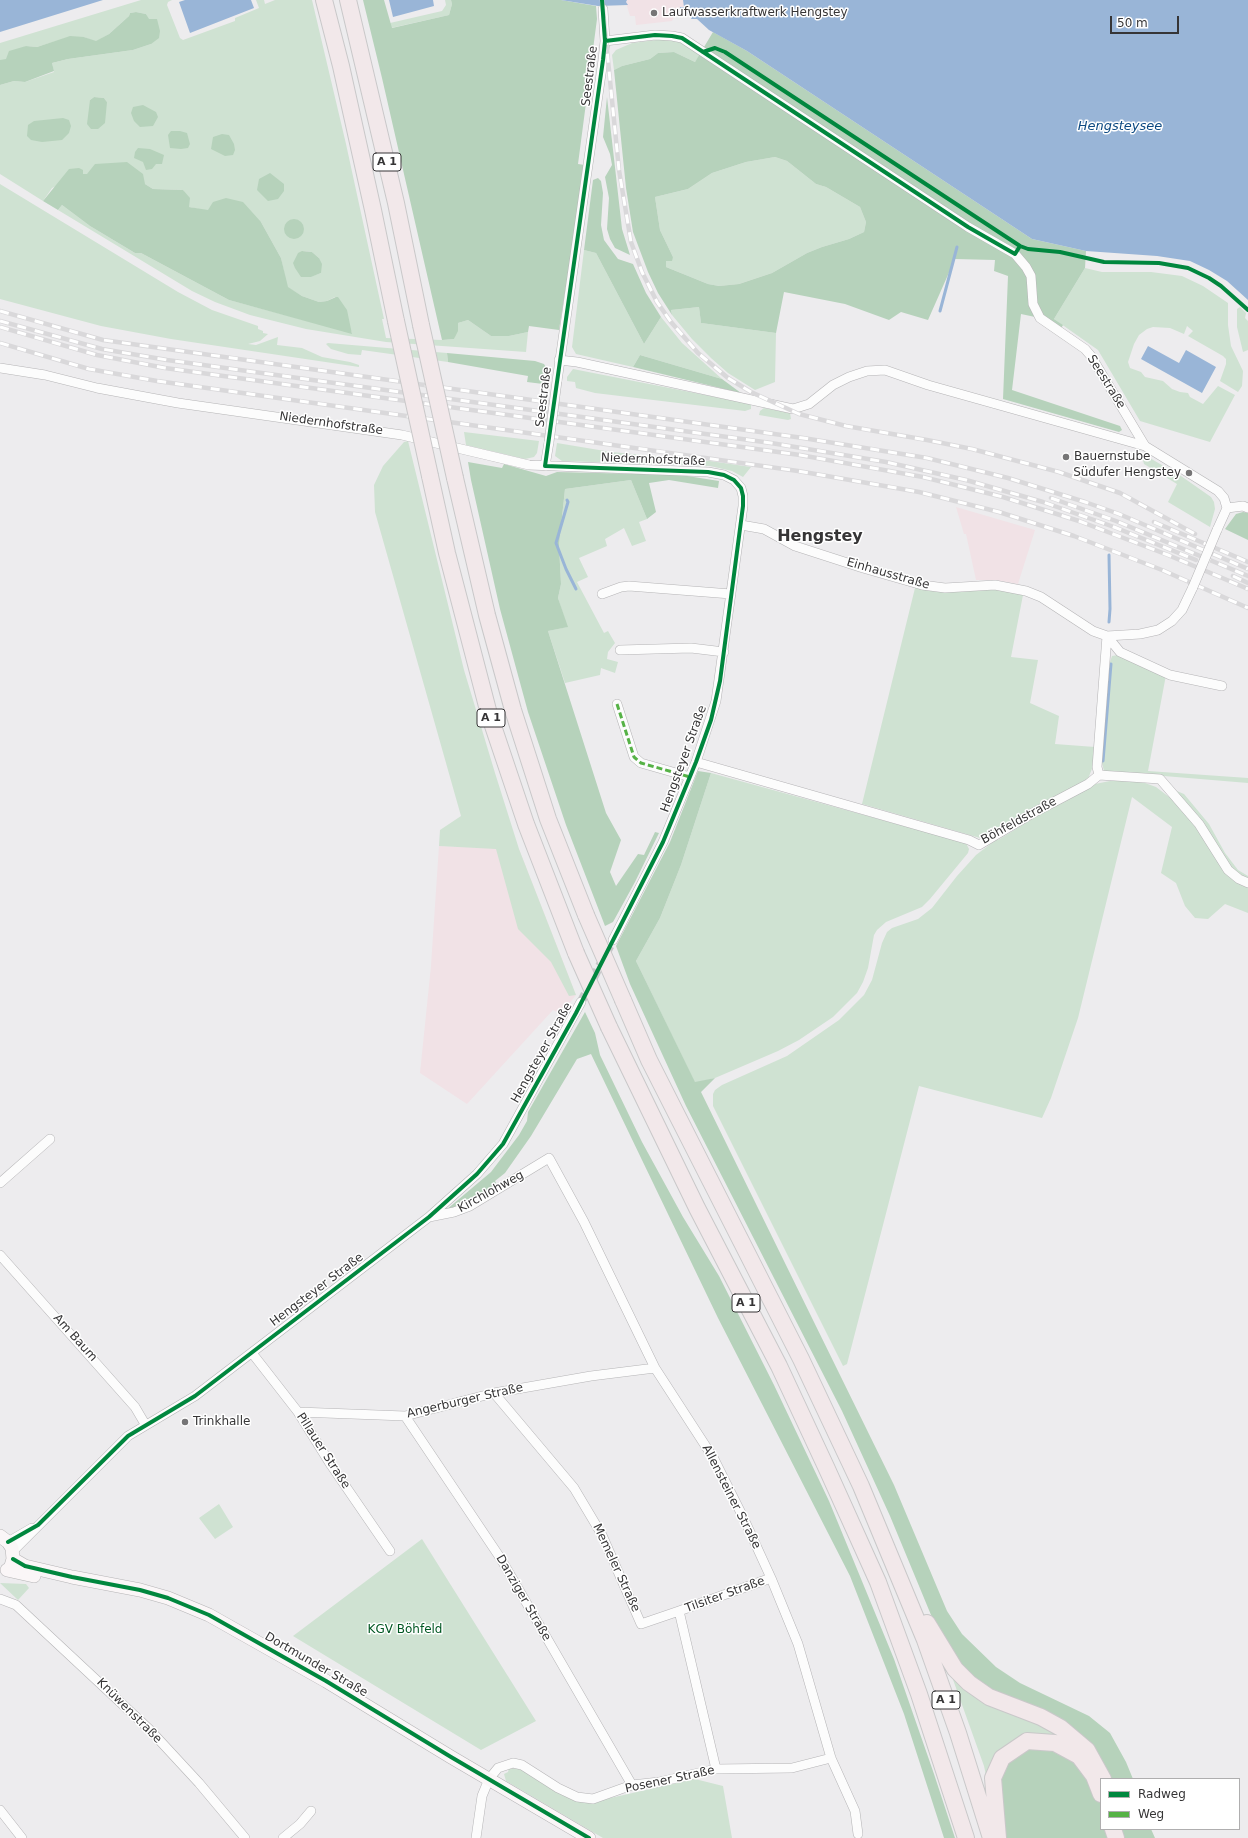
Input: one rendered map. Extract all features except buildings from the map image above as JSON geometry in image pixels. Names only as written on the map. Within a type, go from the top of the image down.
[{"type":"highway","name":"A 1","points":[[324,0],[341,66],[372,202],[396,321],[447,553],[489,714],[526,824],[576,953],[609,1027],[697,1208],[782,1373],[878,1582],[919,1694],[966,1838]]},
{"type":"highway","name":"A 1","points":[[348,0],[396,203],[455,478],[487,615],[513,710],[548,819],[586,915],[649,1060],[828,1415],[894,1564],[925,1640],[956,1726],[991,1838]]},
{"type":"highway","points":[[894,1564],[939,1644],[955,1669],[989,1697],[1034,1715],[1061,1728],[1087,1750],[1102,1778]]},
{"type":"highway","points":[[998,1838],[993,1778],[1002,1758],[1027,1741],[1055,1743],[1079,1756],[1094,1776],[1100,1791]]},
{"type":"main road","name":"Dortmunder Straße","points":[[7,1555],[24,1566],[140,1590],[168,1598],[209,1615],[326,1681],[589,1838]]},
{"type":"street","points":[[603,9],[604,41]]},
{"type":"street","name":"Seestraße","points":[[545,466],[559,360],[574,266],[604,41],[655,35],[682,38],[968,227],[1015,254],[1026,267],[1031,276],[1033,304],[1040,318],[1085,350],[1091,356],[1145,446]]},
{"type":"street","name":"Seestraße","points":[[559,360],[577,362],[793,409],[809,404],[833,385],[849,377],[867,370],[885,370],[928,385],[1145,446],[1218,491],[1224,498],[1227,508]]},
{"type":"street","name":"Niedernhofstraße","points":[[0,368],[45,375],[97,388],[178,403],[402,435],[514,462],[545,466],[724,474],[734,480],[741,488],[743,496],[741,525]]},
{"type":"street","points":[[1107,636],[1140,634],[1158,630],[1172,621],[1182,610],[1227,508],[1243,506],[1248,508]]},
{"type":"street","name":"Hengsteyer Straße","points":[[613,940],[663,842],[696,762],[716,700],[741,525]]},
{"type":"street","name":"Einhausstraße","points":[[741,525],[764,529],[795,546],[927,586],[945,588],[995,584],[1026,591],[1042,598],[1093,631],[1107,636]]},
{"type":"street","points":[[602,594],[621,587],[629,586],[732,594]]},
{"type":"street","points":[[1107,636],[1120,652],[1170,675],[1222,686]]},
{"type":"street","points":[[1107,636],[1098,767],[1099,775],[1160,779],[1199,824],[1228,870],[1239,879],[1248,883]]},
{"type":"street","points":[[620,650],[691,648],[724,652]]},
{"type":"street","name":"Hengsteyer Straße","points":[[617,704],[634,757],[641,763],[690,777]]},
{"type":"street","name":"Böhfeldstraße","points":[[696,762],[970,840],[979,845],[1033,813],[1088,784],[1099,775]]},
{"type":"street","name":"Hengsteyer Straße","points":[[7,1555],[123,1440],[145,1424],[187,1401],[252,1353],[429,1217],[476,1174],[503,1144],[581,1002]]},
{"type":"street","points":[[0,1183],[50,1139]]},
{"type":"street","name":"Kirchlohweg","points":[[429,1217],[454,1212],[470,1206],[549,1158]]},
{"type":"street","name":"Allensteiner Straße","points":[[549,1158],[584,1222],[654,1368],[714,1459],[771,1578],[798,1644],[831,1758],[855,1811],[858,1834]]},
{"type":"street","name":"Am Baum","points":[[0,1255],[135,1407],[145,1424]]},
{"type":"street","name":"Pillauer Straße","points":[[252,1353],[298,1412],[390,1551]]},
{"type":"street","name":"Angerburger Straße","points":[[298,1412],[405,1416],[494,1393],[591,1376],[654,1368]]},
{"type":"street","name":"Memeler Straße","points":[[494,1393],[574,1488],[602,1535],[641,1624],[679,1611]]},
{"type":"street","name":"Danziger Straße","points":[[405,1416],[501,1559],[632,1785]]},
{"type":"street","name":"Tilsiter Straße","points":[[679,1611],[771,1578]]},
{"type":"street","name":"Knüwenstraße","points":[[0,1598],[16,1606],[150,1730],[199,1783],[246,1838]]},
{"type":"street","points":[[679,1611],[716,1769]]},
{"type":"street","name":"Posener Straße","points":[[476,1838],[482,1796],[489,1779],[498,1768],[513,1763],[522,1765],[558,1788],[577,1797],[593,1799],[632,1785],[659,1782],[716,1769],[792,1768],[831,1758]]},
{"type":"street","points":[[0,1810],[22,1838]]},
{"type":"street","points":[[282,1838],[300,1824],[311,1811]]},
{"type":"shaded area","name":"Laufwasserkraftwerk Hengstey","points":[[627,0],[683,0],[684,7],[680,7],[672,21],[636,25],[635,16],[630,16],[626,3]]},
{"type":"shaded area","points":[[956,507],[1035,530],[1018,584],[995,580],[976,580],[966,534],[964,534]]},
{"type":"shaded area","points":[[439,846],[519,849],[576,995],[561,1014],[553,1010],[467,1104],[420,1073],[431,966]]},
{"type":"green space","points":[[141,0],[172,0],[168,2],[167,5],[180,38],[183,40],[235,21],[235,18],[259,8],[256,0],[264,0],[265,4],[275,0],[312,0],[346,144],[384,319],[382,319],[386,338],[454,339],[458,323],[468,320],[491,336],[509,336],[528,332],[526,352],[386,342],[306,329],[250,315],[215,302],[192,291],[58,210],[62,205],[90,226],[135,253],[141,253],[229,300],[352,333],[335,297],[327,301],[319,302],[302,296],[287,287],[281,258],[261,222],[189,207],[183,190],[153,189],[145,184],[87,174],[83,174],[52,188],[43,201],[0,174],[0,85],[14,81],[25,82],[54,72],[52,63],[68,59],[133,50],[151,44],[146,14],[136,12],[130,13],[129,16],[109,34],[96,42],[84,37],[69,37],[37,47],[26,46],[6,60],[0,60],[0,43]],"holes":[[[94,97],[104,98],[107,102],[90,108],[90,100]],[[303,251],[312,252],[319,258],[321,273],[310,277],[301,277]]]},
{"type":"green space","points":[[363,0],[384,0],[392,28],[449,15],[452,4],[451,0],[561,0],[596,6],[597,19],[578,164],[585,165],[559,330],[529,326],[528,332],[509,336],[491,336],[468,320],[458,323],[458,331],[454,339],[442,340]]},
{"type":"green space","points":[[445,0],[451,0],[452,4],[449,15],[391,28],[390,23],[442,11],[446,5]]},
{"type":"green space","points":[[136,12],[146,14],[149,19],[157,19],[160,31],[159,38],[151,44],[133,50],[68,59],[52,63],[54,71],[25,82],[14,81],[0,85],[0,60],[6,59],[9,51],[26,46],[37,47],[70,36],[84,37],[96,41],[109,34],[129,16],[130,13]]},
{"type":"green space","points":[[713,32],[747,51],[1032,239],[1086,251],[1085,268],[1054,319],[1063,325],[1059,332],[1040,318],[1021,314],[1012,390],[1120,426],[1122,430],[1119,432],[1003,399],[1008,276],[994,271],[995,260],[955,259],[928,320],[901,312],[889,320],[845,304],[784,292],[776,333],[701,323],[699,307],[671,310],[672,315],[658,293],[648,272],[633,232],[626,188],[614,70],[622,66],[650,59],[658,53],[674,52],[695,62]],"holes":[[[775,157],[787,161],[816,184],[826,187],[860,207],[866,222],[864,232],[849,239],[807,253],[772,273],[739,284],[719,286],[708,284],[666,267],[666,261],[672,261],[673,257],[660,230],[655,197],[688,189],[712,173],[746,162]]]},
{"type":"green space","points":[[664,39],[680,42],[700,55],[695,62],[674,52],[658,53],[650,59],[622,66],[614,70],[612,55],[616,50],[632,43]]},
{"type":"green space","points":[[94,97],[104,98],[107,102],[105,123],[98,129],[91,129],[87,124],[90,100]]},
{"type":"green space","points":[[607,97],[622,229],[630,255],[615,248],[607,229],[609,198],[605,177],[612,165],[610,154],[603,137]]},
{"type":"green space","points":[[143,105],[156,112],[158,117],[153,126],[140,127],[134,121],[131,113],[133,107]]},
{"type":"green space","points":[[63,118],[69,120],[71,126],[69,133],[62,140],[42,142],[31,140],[27,136],[28,125],[34,121]]},
{"type":"green space","points":[[171,131],[187,133],[190,144],[188,148],[170,148],[168,135]]},
{"type":"green space","points":[[222,134],[229,135],[234,144],[235,150],[233,155],[225,156],[211,149],[213,137]]},
{"type":"green space","points":[[138,148],[150,149],[164,155],[162,164],[156,164],[152,169],[146,170],[143,162],[134,158],[135,152]]},
{"type":"green space","points":[[775,157],[787,161],[816,184],[826,187],[860,207],[866,222],[864,232],[849,239],[807,253],[772,273],[739,284],[719,286],[708,284],[666,267],[666,261],[673,257],[660,230],[655,197],[688,189],[712,173],[746,162]]},
{"type":"green space","points":[[127,162],[143,174],[145,184],[153,189],[183,190],[190,198],[189,207],[208,210],[213,202],[226,198],[243,202],[261,222],[281,258],[288,287],[302,296],[319,302],[338,297],[347,310],[352,334],[229,300],[141,253],[135,253],[90,226],[62,205],[58,210],[43,201],[69,169],[79,168],[83,170],[83,174],[87,174],[95,164]]},
{"type":"green space","points":[[270,173],[284,184],[284,191],[278,199],[268,201],[257,190],[259,179]]},
{"type":"green space","points":[[598,178],[601,181],[603,193],[601,225],[604,240],[618,259],[633,264],[646,293],[661,317],[644,344],[596,253],[584,250],[593,180]]},
{"type":"green space","points":[[0,184],[178,292],[212,310],[258,326],[258,329],[263,331],[263,333],[268,334],[260,341],[248,344],[256,345],[278,337],[277,345],[302,348],[322,357],[350,362],[359,365],[359,367],[171,339],[101,326],[0,299]]},
{"type":"green space","points":[[294,219],[301,222],[304,229],[301,236],[294,239],[287,236],[284,229],[287,222]]},
{"type":"green space","points":[[584,250],[596,253],[644,344],[661,317],[682,343],[722,379],[640,355],[633,367],[576,354],[572,347]]},
{"type":"green space","points":[[302,251],[312,252],[319,258],[322,264],[321,273],[311,277],[301,277],[293,263],[298,253]]},
{"type":"green space","points":[[1085,268],[1102,272],[1151,272],[1182,276],[1203,286],[1228,303],[1228,325],[1231,346],[1243,371],[1242,386],[1238,392],[1220,381],[1226,364],[1226,359],[1188,336],[1193,331],[1187,326],[1184,334],[1170,328],[1153,327],[1147,329],[1139,335],[1134,344],[1128,362],[1130,368],[1141,372],[1145,377],[1163,381],[1172,389],[1188,393],[1190,397],[1203,404],[1218,386],[1235,395],[1210,442],[1140,421],[1098,350],[1054,319]]},
{"type":"green space","points":[[699,307],[701,323],[776,333],[775,382],[755,390],[728,373],[692,339],[672,315],[671,310]]},
{"type":"green space","points":[[1240,307],[1246,313],[1245,318],[1248,321],[1248,350],[1243,352],[1237,327],[1237,309]]},
{"type":"green space","points":[[326,344],[447,353],[448,362],[362,350],[361,355],[348,354],[331,349]]},
{"type":"green space","points":[[447,353],[535,361],[544,364],[547,369],[547,377],[543,384],[527,382],[528,376],[448,362]]},
{"type":"green space","points":[[640,355],[722,379],[741,393],[633,367]]},
{"type":"green space","points":[[573,369],[751,404],[751,409],[745,411],[595,393],[576,388],[575,382],[567,381],[567,377]]},
{"type":"green space","points":[[764,408],[790,413],[791,419],[788,420],[759,415],[760,411]]},
{"type":"green space","points":[[464,432],[539,441],[537,453],[534,457],[525,459],[466,445]]},
{"type":"green space","points":[[408,441],[464,670],[495,773],[519,849],[576,995],[569,996],[551,962],[518,929],[496,849],[439,846],[440,830],[461,816],[375,512],[374,485],[383,466],[404,442]]},
{"type":"green space","points":[[557,443],[611,452],[710,461],[751,467],[743,477],[732,471],[710,466],[562,461],[555,456]]},
{"type":"green space","points":[[1141,453],[1181,476],[1211,497],[1214,502],[1215,509],[1210,527],[1168,502],[1177,484],[1144,464]]},
{"type":"green space","points":[[468,462],[502,468],[504,464],[546,476],[557,472],[681,475],[719,481],[718,488],[669,480],[649,483],[656,512],[647,519],[631,480],[565,489],[559,545],[561,584],[558,598],[568,627],[548,631],[606,813],[621,840],[610,872],[616,886],[638,854],[644,855],[655,832],[659,833],[613,922],[605,926],[566,825],[528,712],[500,609]]},
{"type":"green space","points":[[631,480],[647,519],[639,522],[646,541],[632,546],[624,528],[605,539],[607,546],[579,558],[588,577],[577,582],[604,633],[608,631],[615,643],[608,652],[607,659],[618,662],[615,673],[601,668],[600,675],[565,683],[548,631],[567,627],[558,598],[561,584],[559,545],[565,489]]},
{"type":"green space","points":[[1243,512],[1248,513],[1248,540],[1225,529],[1236,514]]},
{"type":"green space","points":[[915,588],[947,592],[993,588],[1023,595],[1011,657],[1038,660],[1030,703],[1059,716],[1055,744],[1095,747],[1093,766],[1088,779],[989,835],[980,838],[862,804]]},
{"type":"green space","points":[[1118,655],[1166,675],[1148,771],[1248,778],[1248,783],[1104,771],[1102,763],[1110,662],[1112,656]]},
{"type":"green space","points":[[698,771],[711,773],[681,865],[660,918],[636,961],[695,1082],[715,1078],[701,1092],[894,1485],[947,1611],[962,1634],[996,1667],[1020,1683],[1089,1716],[1110,1733],[1126,1762],[1133,1778],[1106,1778],[1095,1756],[965,1673],[936,1627],[890,1516],[842,1411],[686,1106],[630,984],[616,946],[670,842]]},
{"type":"green space","points":[[711,773],[966,843],[969,849],[968,853],[922,907],[886,922],[877,930],[874,935],[868,968],[863,982],[857,993],[833,1017],[799,1040],[778,1051],[715,1078],[695,1083],[636,961],[660,918],[681,865]]},
{"type":"green space","points":[[1110,781],[1135,781],[1145,783],[1156,787],[1173,800],[1192,822],[1207,843],[1248,885],[1248,913],[1225,904],[1208,919],[1195,918],[1185,906],[1176,883],[1161,873],[1172,827],[1132,797],[1078,1018],[1051,1098],[1042,1118],[919,1086],[847,1364],[843,1366],[713,1106],[713,1094],[715,1090],[722,1085],[787,1056],[839,1020],[864,995],[872,980],[882,943],[887,932],[892,928],[918,919],[932,908],[957,876],[976,855],[997,839],[998,840],[1042,813],[1095,784]]},
{"type":"green space","points":[[1172,789],[1184,794],[1209,824],[1225,853],[1238,870],[1248,876],[1248,880],[1234,872]]},
{"type":"green space","points":[[585,1012],[595,1033],[600,1055],[642,1142],[683,1217],[719,1276],[774,1385],[829,1501],[894,1659],[955,1838],[944,1838],[904,1714],[850,1576],[718,1318],[591,1054],[577,1059],[531,1136],[505,1173],[495,1181],[497,1185],[471,1201],[446,1210],[491,1172],[519,1135],[527,1121],[528,1112]]},
{"type":"green space","points":[[219,1504],[233,1527],[215,1539],[199,1518]]},
{"type":"green space","name":"KGV Böhfeld","points":[[422,1539],[536,1721],[481,1750],[293,1636]]},
{"type":"green space","points":[[0,1583],[26,1584],[29,1588],[18,1600]]},
{"type":"green space","points":[[951,1674],[1062,1734],[987,1780],[984,1766]]},
{"type":"green space","points":[[1030,1746],[1071,1755],[1100,1798],[1100,1830],[1110,1830],[1113,1838],[1006,1838],[996,1797],[1005,1763]]},
{"type":"green space","points":[[509,1768],[521,1769],[588,1803],[695,1779],[723,1786],[732,1838],[603,1838],[506,1781],[504,1774],[508,1772]]},
{"type":"green space","points":[[1121,1830],[1151,1830],[1155,1838],[1124,1838]]},
{"type":"water","points":[[0,0],[103,0],[0,32]]},
{"type":"water","points":[[185,0],[251,0],[254,8],[190,33],[179,2]]},
{"type":"water","points":[[389,0],[433,0],[434,6],[393,17]]},
{"type":"water","points":[[561,0],[627,0],[626,2],[628,5],[598,6]]},
{"type":"water","name":"Hengsteysee","points":[[683,0],[1248,0],[1248,300],[1227,281],[1190,261],[1157,256],[1086,251],[1032,239],[747,51],[709,30],[697,19],[691,19],[692,17],[680,9],[680,7],[684,7]]},
{"type":"water","points":[[1148,346],[1179,363],[1186,350],[1216,367],[1202,393],[1141,359]]},
{"type":"waterway","points":[[940,311],[957,247]]},
{"type":"waterway","points":[[567,500],[568,502],[556,543],[576,589]]},
{"type":"waterway","points":[[1109,555],[1109,622]]},
{"type":"waterway","points":[[1103,761],[1111,664]]},
{"type":"tunnel","points":[[581,1002],[613,940]]},
{"type":"railway","points":[[602,0],[619,170],[631,242],[642,272],[657,302],[671,322],[698,353],[728,378],[751,392],[799,414],[846,426],[972,449],[1059,472],[1120,493],[1195,534]]},
{"type":"railway","points":[[0,311],[103,340],[803,438],[927,458],[1008,478],[1085,502],[1119,514],[1248,569]]},
{"type":"railway","points":[[0,321],[102,349],[167,360],[771,443],[886,462],[966,480],[1043,502],[1114,527],[1196,560]]},
{"type":"railway","points":[[0,327],[97,355],[165,368],[800,455],[923,477],[1003,497],[1079,521],[1168,555],[1248,589]]},
{"type":"railway","points":[[0,343],[89,369],[157,381],[798,471],[919,492],[999,512],[1074,536],[1162,570],[1248,608]]},
{"type":"railway","points":[[1051,498],[1116,521],[1248,576]]},
{"type":"railway","points":[[1154,522],[1248,562]]},
{"type":"railway","points":[[1233,576],[1248,583]]},
{"type":"marked path","points":[[617,704],[634,757],[641,763],[690,777]]},
{"type":"cycle path","points":[[8,1542],[38,1525],[128,1436],[195,1396],[429,1217],[477,1174],[503,1144],[576,1013],[663,842],[696,762],[711,720],[720,681],[743,506],[741,488],[734,480],[724,475],[708,472],[545,466],[603,60],[605,41],[602,0]]},
{"type":"cycle path","points":[[605,41],[655,35],[682,38],[968,227],[1015,254],[1020,246]]},
{"type":"cycle path","points":[[703,52],[715,48],[725,52],[1020,246],[1028,249],[1060,252],[1104,262],[1159,263],[1188,268],[1209,278],[1221,286],[1248,310]]},
{"type":"cycle path","points":[[13,1559],[25,1566],[140,1590],[168,1598],[209,1615],[326,1681],[589,1838]]},
{"type":"place","name":"Laufwasserkraftwerk Hengstey","points":[[654,13]]},
{"type":"place","name":"Bauernstube","points":[[1066,457]]},
{"type":"place","name":"Südufer Hengstey","points":[[1189,473]]},
{"type":"place","name":"Trinkhalle","points":[[185,1422]]},
{"type":"district","name":"Hengstey","points":[[820,537]]}]
